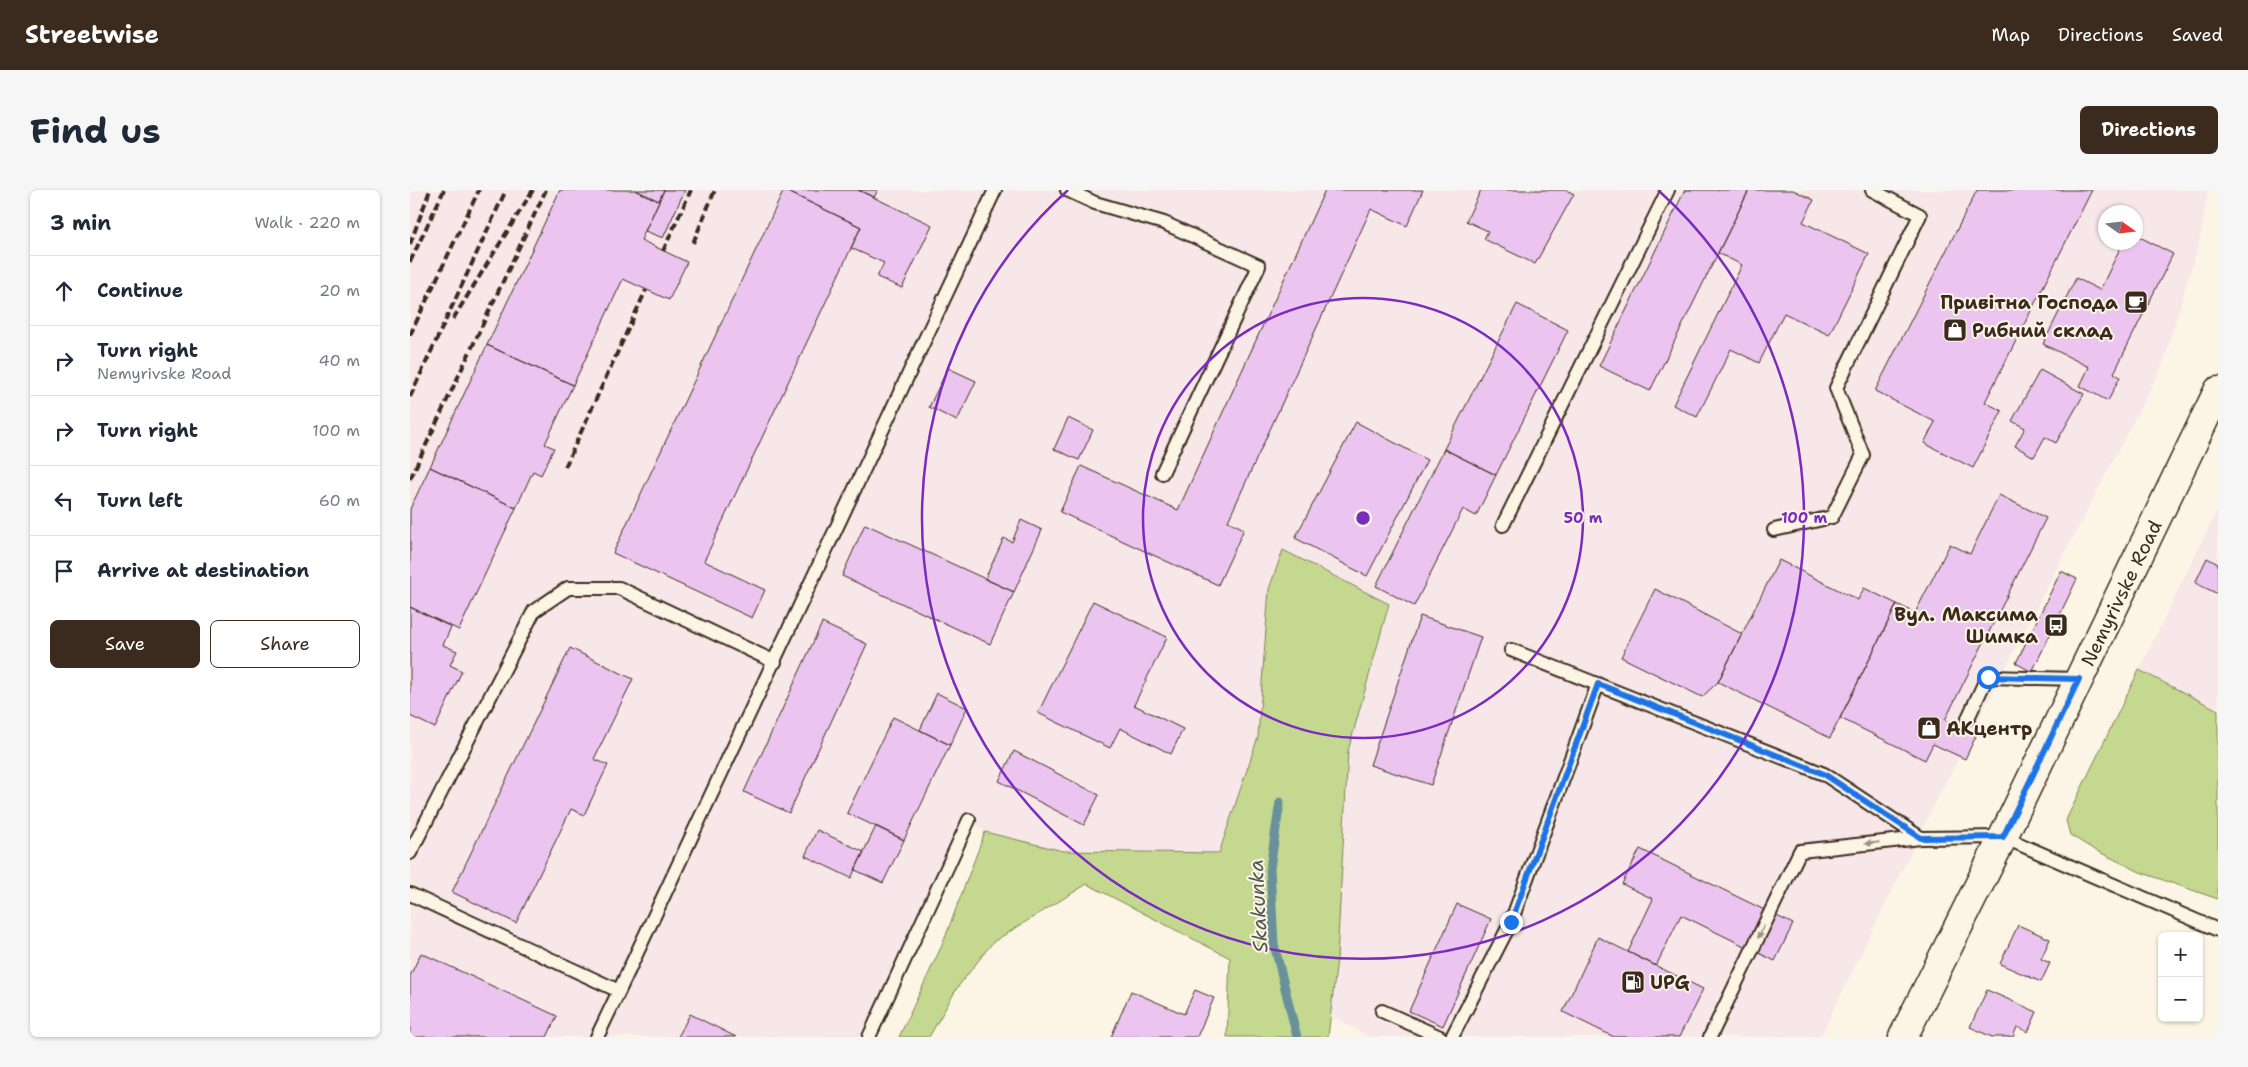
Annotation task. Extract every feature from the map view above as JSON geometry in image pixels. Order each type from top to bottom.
[{"type":"main road","name":"Nemyrivske Road","points":[[1904,1037],[2003,837],[2218,391]]},
{"type":"lane","points":[[597,1037],[775,662],[995,190]]},
{"type":"lane","points":[[1067,190],[1096,203],[1164,223],[1259,266],[1162,473]]},
{"type":"lane","points":[[1503,525],[1668,190]]},
{"type":"lane","points":[[1774,530],[1832,517],[1863,455],[1836,388],[1920,215],[1872,190]]},
{"type":"lane","points":[[410,852],[534,611],[568,588],[619,588],[775,662]]},
{"type":"lane","points":[[1512,650],[1824,774],[1921,838]]},
{"type":"lane","points":[[1968,718],[1988,677],[2079,679]]},
{"type":"lane","points":[[1452,1037],[1511,922],[1598,684]]},
{"type":"lane","points":[[869,1037],[969,820]]},
{"type":"lane","points":[[1710,1037],[1800,851],[1921,838],[2003,837],[2218,930]]},
{"type":"lane","points":[[410,894],[619,991]]},
{"type":"lane","points":[[1382,1011],[1440,1037]]},
{"type":"shaded area","points":[[410,190],[2208,190],[2200,239],[2163,364],[1933,807],[1820,1037],[1368,1037],[1231,958],[970,823],[869,1037],[410,1037]]},
{"type":"shaded area","points":[[2218,508],[2218,710],[2139,670]]},
{"type":"green space","points":[[1283,550],[1389,604],[1348,751],[1337,959],[1328,1037],[1227,1037],[1230,958],[1087,884],[993,942],[957,988],[929,1037],[899,1037],[943,943],[985,832],[1063,851],[1219,853],[1258,737],[1269,589]]},
{"type":"green space","points":[[2139,670],[2218,710],[2218,899],[2140,872],[2093,849],[2070,835],[2066,820]]},
{"type":"building","points":[[560,190],[635,190],[659,201],[641,240],[687,262],[669,300],[623,279],[573,385],[487,345]]},
{"type":"building","points":[[635,190],[664,190],[659,201]]},
{"type":"building","points":[[664,190],[685,190],[663,238],[645,231]]},
{"type":"building","points":[[784,190],[861,227],[704,561],[765,590],[752,618],[613,553]]},
{"type":"building","points":[[784,190],[858,190],[932,225],[902,288],[877,277],[884,263],[851,248],[861,227]]},
{"type":"building","points":[[858,190],[878,190],[874,197]]},
{"type":"building","points":[[1325,190],[1423,190],[1407,226],[1371,209],[1228,521],[1244,529],[1218,585],[1060,512],[1081,466],[1178,510]]},
{"type":"building","points":[[1481,190],[1566,190],[1574,194],[1535,264],[1484,239],[1488,231],[1466,221]]},
{"type":"building","points":[[1685,190],[1749,190],[1650,391],[1599,366]]},
{"type":"building","points":[[1749,190],[1793,190],[1814,200],[1803,222],[1869,254],[1829,335],[1784,313],[1759,363],[1731,349],[1697,417],[1673,405],[1742,265],[1718,253]]},
{"type":"building","points":[[1977,190],[2092,190],[1985,402],[2002,411],[1973,468],[1924,443],[1935,422],[1875,391]]},
{"type":"building","points":[[2143,239],[2173,254],[2114,373],[2120,377],[2108,401],[2080,386],[2089,367],[2043,344],[2076,278],[2100,290],[2119,250],[2143,250]]},
{"type":"building","points":[[1517,304],[1568,330],[1496,475],[1444,449]]},
{"type":"building","points":[[487,345],[573,385],[545,444],[554,448],[541,475],[533,471],[516,508],[430,467]]},
{"type":"building","points":[[948,368],[976,381],[957,421],[929,407]]},
{"type":"building","points":[[2040,370],[2084,394],[2056,443],[2045,437],[2034,457],[2015,446],[2025,428],[2012,421]]},
{"type":"building","points":[[1068,418],[1093,430],[1079,460],[1054,449]]},
{"type":"building","points":[[1356,422],[1427,460],[1367,576],[1295,538]]},
{"type":"building","points":[[1444,449],[1496,475],[1476,516],[1463,509],[1414,606],[1376,586]]},
{"type":"building","points":[[430,467],[516,508],[459,630],[410,607],[410,509]]},
{"type":"building","points":[[1999,495],[2046,518],[1945,720],[1976,736],[1965,759],[1933,744],[1925,760],[1840,718],[1897,604],[1915,613],[1950,544],[1970,554]]},
{"type":"building","points":[[1021,520],[1042,530],[1014,592],[985,579],[1004,538],[1012,542]]},
{"type":"building","points":[[865,524],[1014,592],[990,644],[842,576]]},
{"type":"building","points":[[2207,558],[2218,564],[2218,594],[2195,583]]},
{"type":"building","points":[[1779,560],[1858,600],[1864,588],[1897,604],[1830,738],[1718,682]]},
{"type":"building","points":[[2061,571],[2077,579],[2032,672],[2016,663]]},
{"type":"building","points":[[1655,589],[1742,634],[1718,682],[1702,697],[1621,657]]},
{"type":"building","points":[[1093,601],[1167,637],[1134,705],[1183,729],[1171,754],[1120,728],[1110,748],[1038,713]]},
{"type":"building","points":[[410,607],[451,627],[443,645],[457,651],[450,665],[462,671],[435,728],[410,716]]},
{"type":"building","points":[[1420,616],[1481,637],[1431,785],[1370,765]]},
{"type":"building","points":[[822,623],[867,644],[789,813],[744,792]]},
{"type":"building","points":[[570,648],[633,679],[594,759],[608,765],[584,815],[571,809],[516,923],[452,892]]},
{"type":"building","points":[[937,693],[967,708],[950,745],[920,730]]},
{"type":"building","points":[[893,717],[950,745],[904,840],[847,813]]},
{"type":"building","points":[[1014,751],[1099,795],[1084,825],[999,781]]},
{"type":"building","points":[[876,826],[904,840],[883,883],[855,870]]},
{"type":"building","points":[[817,830],[864,852],[851,878],[805,856]]},
{"type":"building","points":[[1640,849],[1793,924],[1775,961],[1681,915],[1656,966],[1628,952],[1653,899],[1622,884]]},
{"type":"building","points":[[1457,904],[1491,919],[1443,1026],[1409,1011]]},
{"type":"building","points":[[2018,925],[2050,939],[2041,959],[2050,963],[2041,982],[2000,964]]},
{"type":"building","name":"UPG","points":[[1598,937],[1703,989],[1679,1037],[1614,1037],[1563,1012]]},
{"type":"building","points":[[421,953],[557,1016],[547,1037],[410,1037],[410,976]]},
{"type":"building","points":[[1195,990],[1214,998],[1197,1037],[1111,1037],[1131,991],[1184,1014]]},
{"type":"building","points":[[1987,990],[2037,1012],[2028,1032],[2017,1027],[2013,1037],[1992,1037],[1970,1027]]},
{"type":"building","points":[[690,1014],[736,1037],[678,1037]]},
{"type":"waterway","name":"Skakunka","points":[[1280,802],[1270,868],[1274,944],[1297,1037]]},
{"type":"railway","points":[[410,244],[430,190]]},
{"type":"railway","points":[[410,262],[444,190]]},
{"type":"railway","points":[[410,335],[479,190]]},
{"type":"railway","points":[[410,397],[506,190]]},
{"type":"railway","points":[[453,319],[533,190]]},
{"type":"railway","points":[[410,479],[546,190]]},
{"type":"railway","points":[[663,251],[691,190]]},
{"type":"railway","points":[[693,243],[715,190]]},
{"type":"railway","points":[[565,467],[646,290]]},
{"type":"place","name":"Привітна Господа","points":[[2136,302]]},
{"type":"place","name":"Рибний склад","points":[[1955,330]]},
{"type":"place","name":"Вул. Максима Шимка","points":[[2056,625]]},
{"type":"place","name":"АКцентр","points":[[1929,728]]},
{"type":"place","name":"UPG","points":[[1633,982]]},
{"type":"route","points":[[1511,922],[1598,684],[1824,774],[1921,838],[2003,837],[2079,679],[1988,677]]}]
